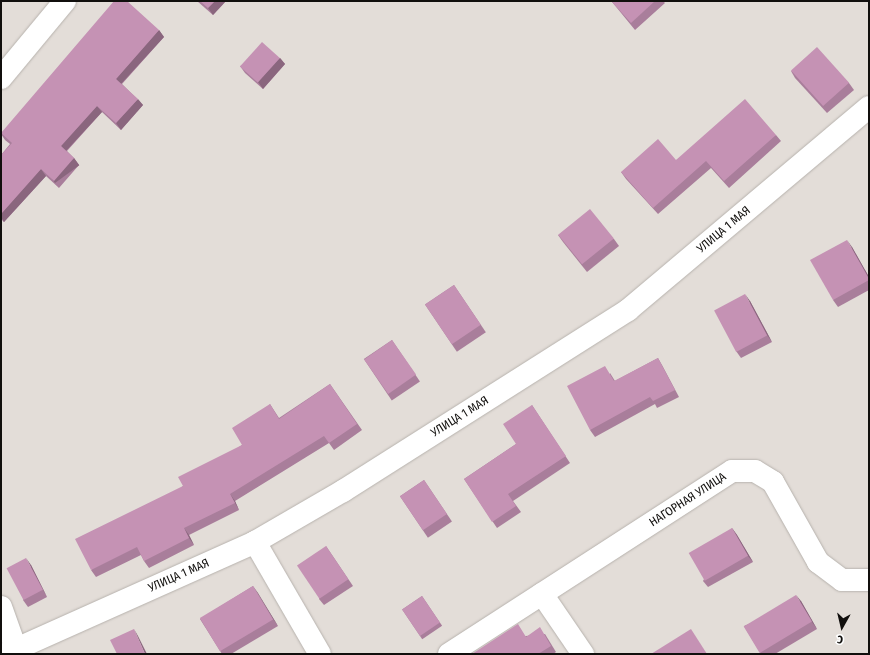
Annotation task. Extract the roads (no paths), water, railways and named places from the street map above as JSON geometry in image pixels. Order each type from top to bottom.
[{"type":"street","points":[[1,78],[65,1]]},
{"type":"street","name":"УЛИЦА 1 МАЯ","points":[[10,652],[255,542],[343,491],[628,310],[869,107]]},
{"type":"street","name":"НАГОРНАЯ УЛИЦА","points":[[449,654],[732,471],[755,472],[773,482],[818,562],[842,580],[869,580]]},
{"type":"street","points":[[255,542],[320,654]]},
{"type":"street","points":[[542,594],[583,654]]},
{"type":"street","points":[[1,608],[10,652]]}]
